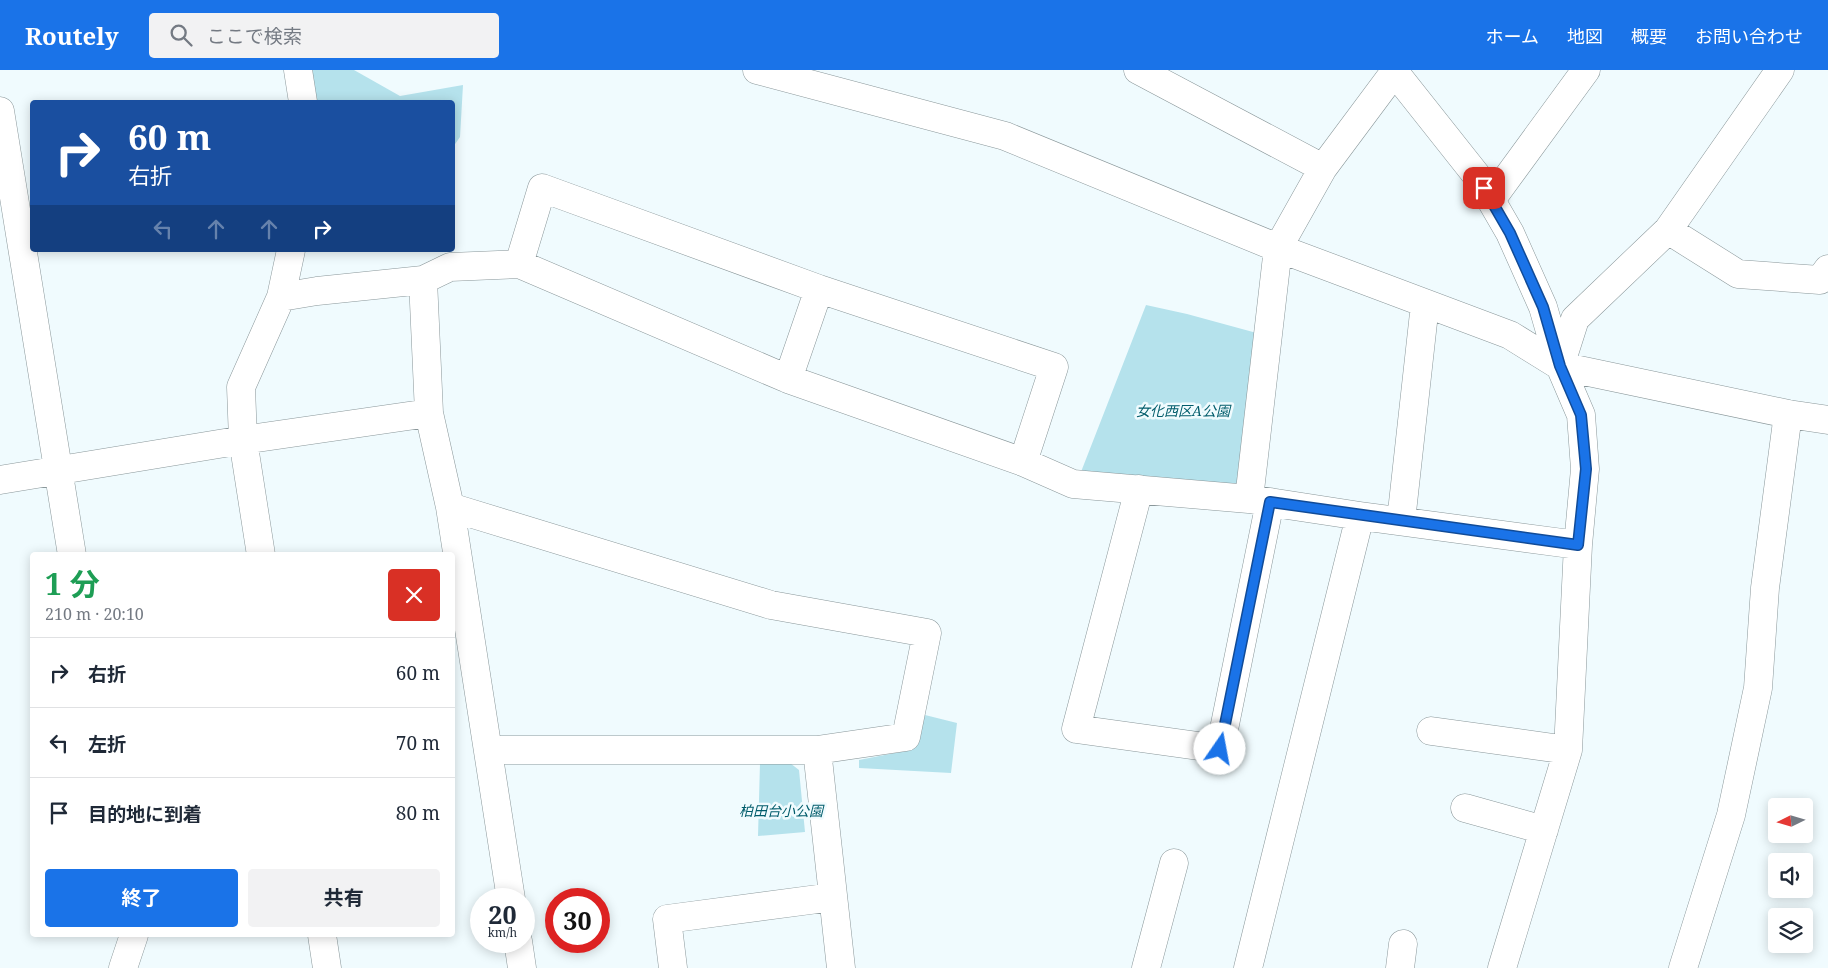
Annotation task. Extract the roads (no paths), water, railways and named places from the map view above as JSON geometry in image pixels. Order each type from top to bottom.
[{"type":"street","points":[[298,70],[302,100]]},
{"type":"street","points":[[757,70],[1005,136],[1278,248],[1510,336],[1560,366],[1788,414],[1828,420]]},
{"type":"street","points":[[1138,70],[1323,168]]},
{"type":"street","points":[[1491,200],[1586,70]]},
{"type":"street","points":[[1560,366],[1575,319],[1668,230],[1780,70]]},
{"type":"street","points":[[1139,489],[1076,729],[1220,749],[1260,501],[1278,248],[1323,168],[1394,71],[1477,176],[1510,233],[1543,307],[1560,366],[1581,415],[1586,469],[1578,545],[1568,750],[1502,968]]},
{"type":"street","points":[[0,111],[71,552]]},
{"type":"street","points":[[519,264],[542,188],[819,288],[1054,367],[1024,462]]},
{"type":"street","points":[[1668,230],[1738,274],[1820,280],[1828,270]]},
{"type":"street","points":[[261,552],[243,440],[241,387],[281,297],[291,252]]},
{"type":"street","points":[[281,297],[317,291],[423,280],[450,267],[519,264],[788,379],[1024,462],[1073,484],[1260,501],[1578,545]]},
{"type":"street","points":[[423,280],[429,413],[450,507],[509,888]]},
{"type":"street","points":[[788,379],[819,288]]},
{"type":"street","points":[[1401,521],[1425,304]]},
{"type":"street","points":[[0,480],[58,472],[243,440],[429,413]]},
{"type":"street","points":[[1683,968],[1730,815],[1758,688],[1766,588],[1788,414]]},
{"type":"street","points":[[450,507],[771,605],[927,633],[906,737],[817,750],[489,750]]},
{"type":"street","points":[[1248,968],[1360,516]]},
{"type":"street","points":[[1431,731],[1568,750]]},
{"type":"street","points":[[817,750],[840,968]]},
{"type":"street","points":[[1465,808],[1544,830]]},
{"type":"street","points":[[1146,968],[1174,862]]},
{"type":"street","points":[[673,968],[667,919],[833,896]]},
{"type":"street","points":[[123,968],[133,937]]},
{"type":"street","points":[[322,937],[327,968]]},
{"type":"street","points":[[520,953],[522,968]]},
{"type":"park label","name":"女化西区A公園","points":[[1183,411]]},
{"type":"park label","name":"柏田台小公園","points":[[781,811]]}]
